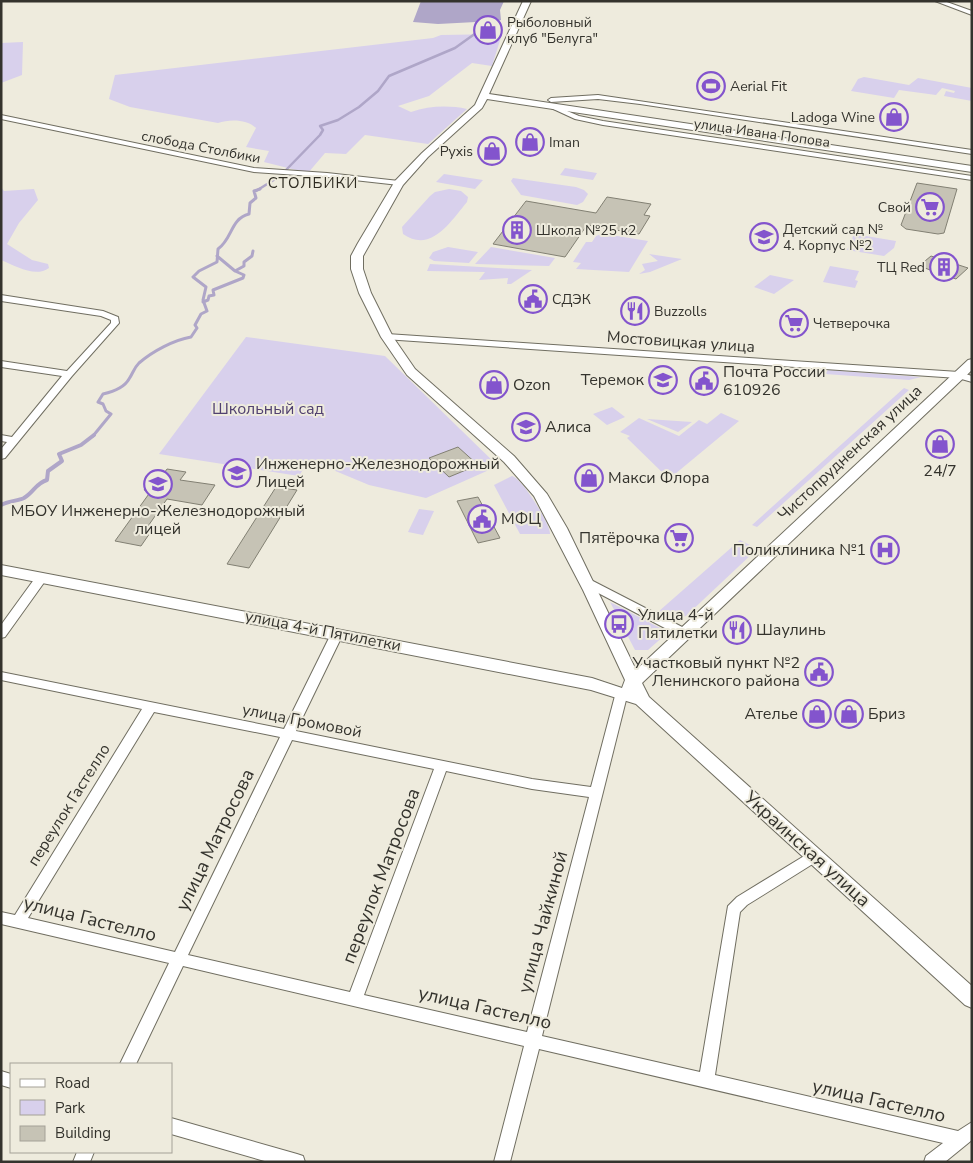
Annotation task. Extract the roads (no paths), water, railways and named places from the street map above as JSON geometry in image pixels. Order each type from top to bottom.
[{"type":"main road","points":[[527,1],[519,14],[486,93],[474,111],[425,155],[399,183],[366,237],[357,256],[356,263],[365,293],[399,357],[428,389],[527,477],[560,528],[642,700]]},
{"type":"main road","name":"улица Ивана Попова","points":[[486,93],[972,169]]},
{"type":"main road","name":"улица Ивана Попова","points":[[551,103],[972,162]]},
{"type":"main road","name":"Чистопрудненская улица","points":[[622,692],[965,377],[972,363]]},
{"type":"main road","name":"улица 4-й Пятилетки","points":[[1,570],[592,684],[622,692],[642,700]]},
{"type":"main road","name":"Украинская улица","points":[[642,700],[972,999]]},
{"type":"street","points":[[938,1],[972,13]]},
{"type":"street","name":"улица Ивана Попова","points":[[551,103],[598,97],[972,152]]},
{"type":"street","name":"улица Ивана Попова","points":[[551,103],[576,118],[603,123],[972,178]]},
{"type":"street","name":"слобода Столбики","points":[[1,117],[254,170],[327,175],[399,183]]},
{"type":"street","points":[[1,298],[103,314],[115,319],[115,323],[69,374],[1,456]]},
{"type":"street","name":"Мостовицкая улица","points":[[387,337],[965,377]]},
{"type":"street","points":[[1,364],[69,374]]},
{"type":"street","points":[[1,438],[15,440]]},
{"type":"street","points":[[1,634],[42,577]]},
{"type":"street","points":[[587,582],[684,634]]},
{"type":"street","name":"улица Матросова","points":[[128,1063],[338,634]]},
{"type":"street","name":"улица Громовой","points":[[1,676],[288,736],[560,789],[597,794]]},
{"type":"street","name":"улица Чайкиной","points":[[502,1162],[622,692]]},
{"type":"street","name":"переулок Гастелло","points":[[18,922],[150,707]]},
{"type":"street","name":"переулок Матросова","points":[[355,998],[442,766]]},
{"type":"street","points":[[706,1081],[733,910],[742,901],[814,856]]},
{"type":"street","name":"улица Гастелло","points":[[1,918],[178,960],[355,998],[706,1081],[965,1135]]},
{"type":"street","points":[[172,1126],[297,1162]]},
{"type":"street","points":[[932,1162],[965,1135]]},
{"type":"waterway","points":[[286,170],[320,135],[323,130],[320,126],[338,120],[359,107],[378,91],[389,76],[455,48],[483,28]]},
{"type":"waterway","points":[[258,190],[280,176]]},
{"type":"waterway","points":[[217,256],[218,249],[227,240],[235,224],[243,216],[249,214],[250,203],[256,198],[254,191],[258,190]]},
{"type":"waterway","points":[[235,271],[244,266],[244,262],[252,256],[253,251]]},
{"type":"waterway","points":[[204,302],[206,287],[193,277],[199,271],[217,262],[217,256]]},
{"type":"waterway","points":[[217,256],[235,271]]},
{"type":"waterway","points":[[204,302],[208,300],[209,296],[214,295],[213,290],[243,278],[244,275],[235,271]]},
{"type":"waterway","points":[[94,435],[111,414],[106,411],[103,404],[98,402],[103,394],[114,391],[124,385],[137,365],[151,354],[171,343],[191,337],[197,328],[195,325],[201,314],[207,311],[204,302]]},
{"type":"waterway","points":[[1,505],[27,496],[40,483],[47,480],[48,471],[62,461],[59,454],[81,445],[94,435]]},
{"type":"place","name":"Рыболовный клуб \"Белуга\"","points":[[488,30]]},
{"type":"place","name":"Aerial Fit","points":[[711,86]]},
{"type":"place","name":"Ladoga Wine","points":[[894,117]]},
{"type":"place","name":"Iman","points":[[530,142]]},
{"type":"place","name":"Pyxis","points":[[492,151]]},
{"type":"place","name":"Свой","points":[[930,207]]},
{"type":"place","name":"Школа №25 к2","points":[[517,230]]},
{"type":"place","name":"Детский сад № 4. Корпус №2","points":[[764,237]]},
{"type":"place","name":"ТЦ Red","points":[[944,267]]},
{"type":"place","name":"СДЭК","points":[[533,299]]},
{"type":"place","name":"Buzzolls","points":[[635,311]]},
{"type":"place","name":"Четверочка","points":[[794,323]]},
{"type":"place","name":"Теремок","points":[[663,380]]},
{"type":"place","name":"Почта России 610926","points":[[704,381]]},
{"type":"place","name":"Ozon","points":[[494,385]]},
{"type":"place","name":"Алиса","points":[[526,427]]},
{"type":"place","name":"24/7","points":[[940,444]]},
{"type":"place","name":"Инженерно-Железнодорожный Лицей","points":[[237,473]]},
{"type":"place","name":"Макси Флора","points":[[589,478]]},
{"type":"place","name":"МБОУ Инженерно-Железнодорожный лицей","points":[[158,484]]},
{"type":"place","name":"МФЦ","points":[[482,519]]},
{"type":"place","name":"Пятёрочка","points":[[679,538]]},
{"type":"place","name":"Поликлиника №1","points":[[885,550]]},
{"type":"place","name":"Улица 4-й Пятилетки","points":[[619,624]]},
{"type":"place","name":"Шаулинь","points":[[737,630]]},
{"type":"place","name":"Участковый пункт №2 Ленинского района","points":[[819,672]]},
{"type":"place","name":"Ателье","points":[[817,714]]},
{"type":"place","name":"Бриз","points":[[849,714]]},
{"type":"district","name":"СТОЛБИКИ","points":[[313,183]]},
{"type":"park label","name":"Школьный сад","points":[[268,409]]}]
